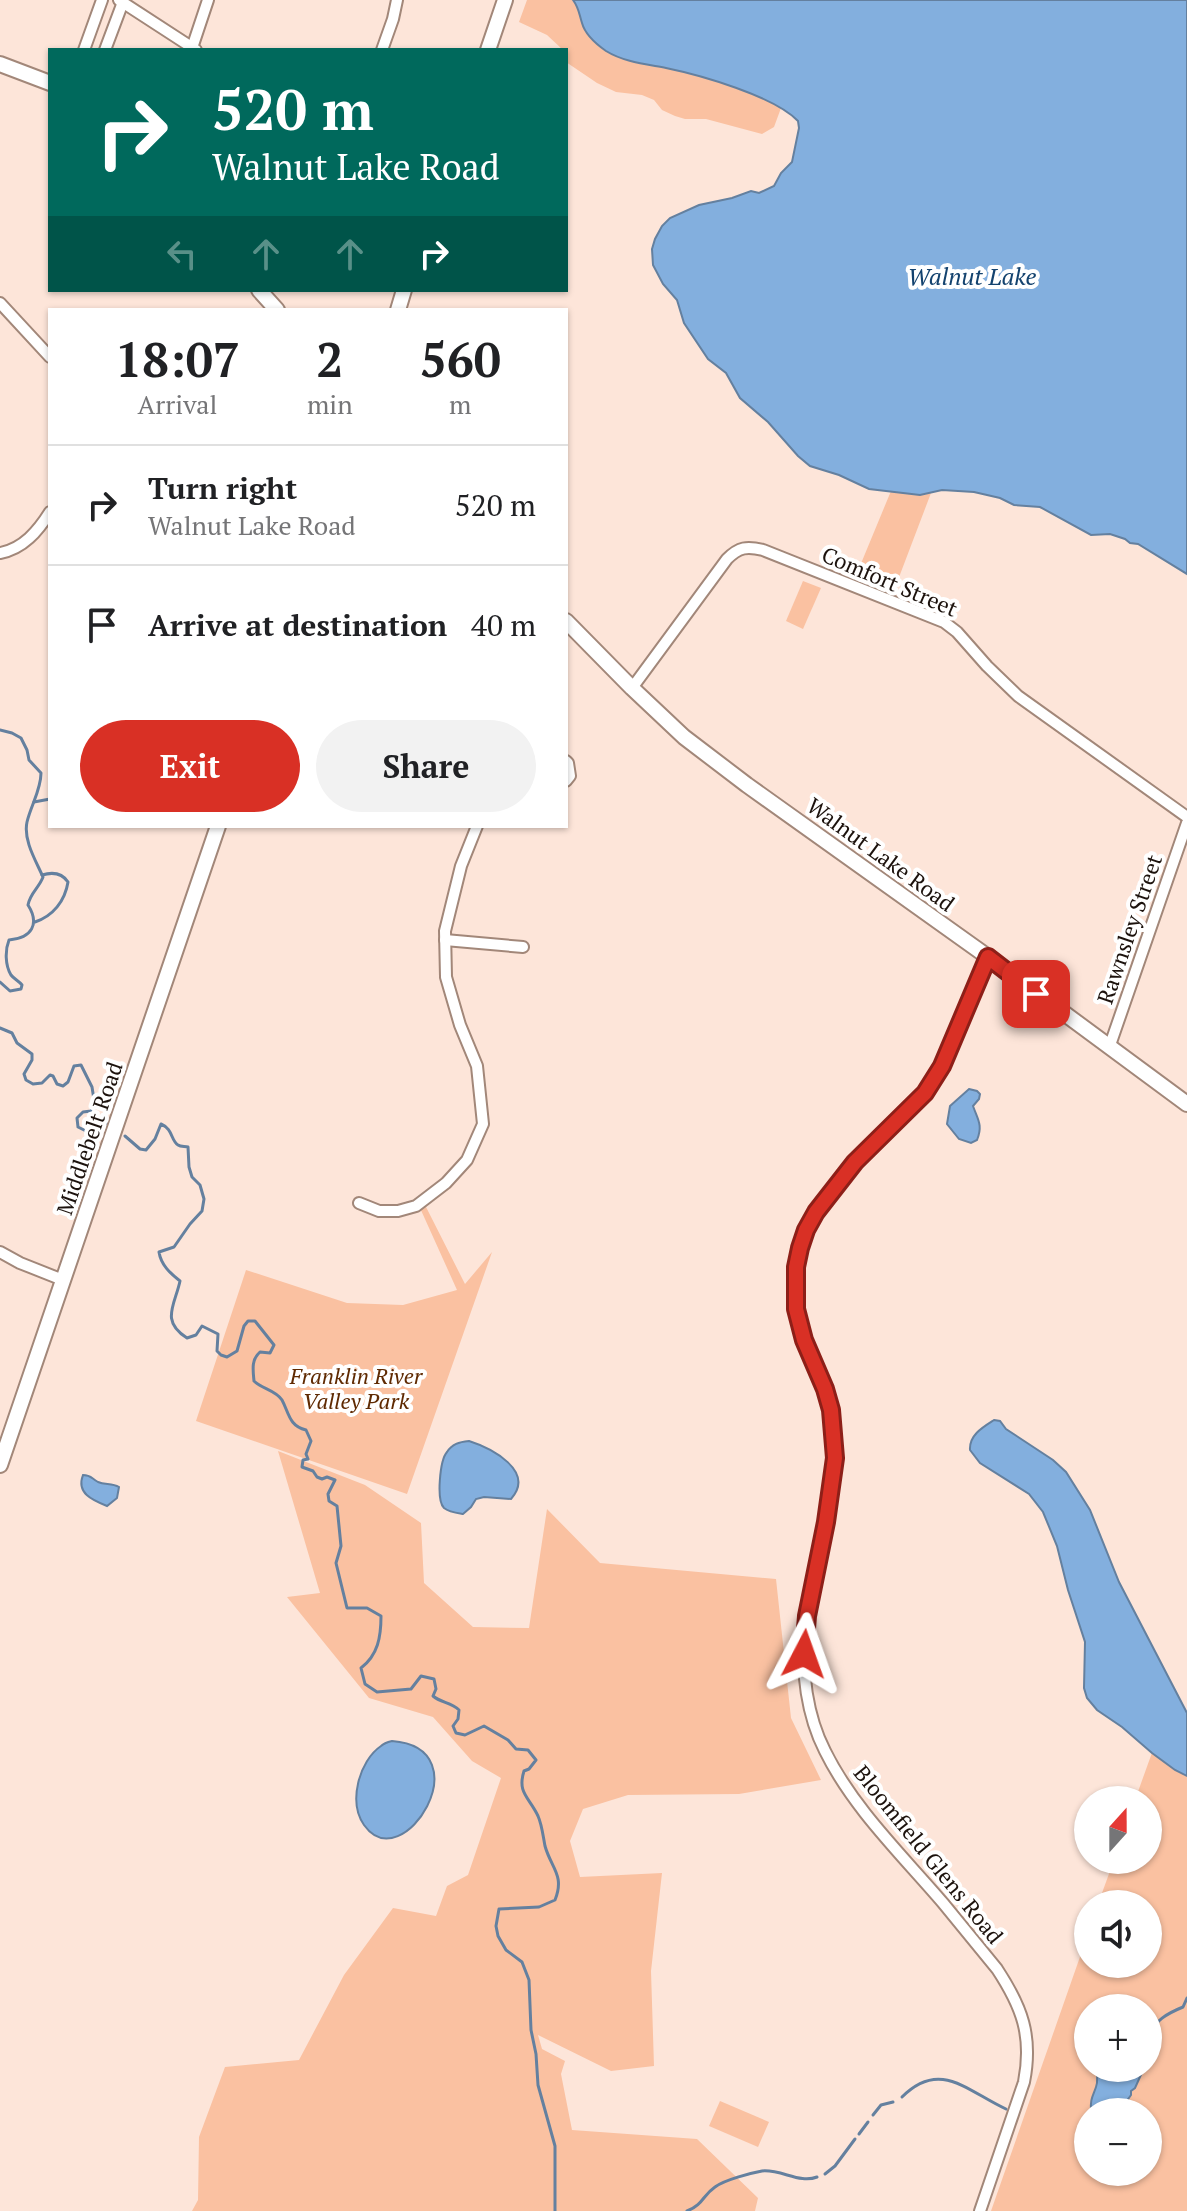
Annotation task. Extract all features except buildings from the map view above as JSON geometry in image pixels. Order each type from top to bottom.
[{"type":"street","points":[[85,48],[102,0]]},
{"type":"street","points":[[194,48],[208,0]]},
{"type":"street","points":[[383,48],[397,0]]},
{"type":"street","points":[[489,48],[505,0]]},
{"type":"street","points":[[106,48],[121,1],[192,48]]},
{"type":"street","points":[[0,64],[48,82]]},
{"type":"street","points":[[261,292],[275,308]]},
{"type":"street","points":[[0,303],[48,355]]},
{"type":"street","points":[[0,553],[17,547],[38,531],[48,515]]},
{"type":"street","name":"Comfort Street","points":[[632,688],[727,559],[737,549],[750,547],[763,550],[944,622],[1018,696],[1187,820]]},
{"type":"street","name":"Walnut Lake Road","points":[[568,628],[684,737],[1187,1104]]},
{"type":"street","name":"Rawnsley Street","points":[[1109,1048],[1187,820]]},
{"type":"street","name":"Middlebelt Road","points":[[0,1465],[217,828]]},
{"type":"street","points":[[359,1203],[379,1211],[398,1211],[416,1206],[446,1183],[467,1160],[483,1124],[477,1066],[460,1025],[446,977],[445,940],[461,866],[476,828]]},
{"type":"street","points":[[445,940],[523,947]]},
{"type":"street","name":"Bloomfield Glens Road","points":[[980,2211],[1024,2082],[1028,2062],[1027,2032],[1012,1991],[997,1969],[850,1791],[824,1749],[816,1725],[804,1672],[804,1636],[826,1522],[835,1458],[834,1433],[825,1389],[804,1340],[796,1309],[795,1285],[800,1248],[816,1212],[855,1162],[925,1093],[942,1066],[988,957]]},
{"type":"street","points":[[0,1252],[63,1280]]},
{"type":"green space","points":[[527,0],[771,0],[781,108],[774,127],[762,134],[706,119],[685,119],[662,110],[654,100],[642,95],[616,92],[568,63],[568,48],[561,48],[547,35],[519,22]]},
{"type":"green space","points":[[891,491],[931,493],[893,593],[855,578]]},
{"type":"green space","points":[[803,581],[821,588],[803,629],[786,621]]},
{"type":"green space","name":"Franklin River Valley Park","points":[[425,1205],[465,1284],[492,1252],[407,1494],[196,1421],[246,1270],[347,1303],[403,1305],[457,1290],[420,1208]]},
{"type":"green space","points":[[278,1451],[365,1485],[421,1523],[424,1583],[473,1627],[529,1628],[547,1509],[600,1563],[776,1579],[791,1718],[821,1780],[739,1794],[628,1795],[583,1809],[570,1841],[580,1877],[662,1873],[651,1971],[654,2066],[611,2071],[538,2035],[542,2049],[565,2061],[561,2074],[572,2130],[697,2139],[758,2198],[755,2211],[192,2211],[198,2200],[199,2137],[225,2067],[299,2060],[344,1975],[393,1908],[436,1916],[447,1886],[468,1875],[501,1778],[472,1761],[433,1717],[369,1698],[287,1597],[320,1593]]},
{"type":"green space","points":[[1158,1736],[1187,1746],[1187,2211],[991,2211],[1074,1974],[1074,1978],[1162,1978],[1162,1890],[1103,1890],[1109,1874],[1162,1874],[1162,1786],[1140,1786]]},
{"type":"green space","points":[[720,2101],[769,2122],[758,2147],[709,2126]]},
{"type":"water","name":"Walnut Lake","points":[[573,0],[1187,0],[1187,574],[1138,544],[1110,534],[1091,535],[1040,507],[1014,505],[974,492],[942,490],[920,495],[869,489],[810,466],[798,456],[768,422],[740,398],[726,373],[708,359],[684,323],[677,300],[663,284],[653,265],[652,249],[662,226],[670,218],[699,205],[751,191],[759,193],[774,186],[792,162],[798,121],[772,103],[736,88],[613,55],[588,35]]},
{"type":"water","points":[[969,1089],[980,1094],[973,1106],[980,1130],[977,1140],[971,1143],[959,1139],[947,1124],[950,1106]]},
{"type":"water","points":[[994,1420],[1000,1421],[1006,1429],[1066,1472],[1090,1510],[1119,1582],[1187,1713],[1187,1776],[1152,1753],[1097,1710],[1087,1698],[1084,1688],[1085,1642],[1057,1546],[1043,1512],[1029,1494],[980,1463],[970,1450],[974,1436]]},
{"type":"water","points":[[469,1441],[499,1455],[508,1462],[518,1479],[511,1499],[476,1499],[463,1514],[444,1508],[440,1497],[440,1480],[442,1463],[449,1449]]},
{"type":"water","points":[[83,1475],[119,1487],[117,1498],[107,1506],[91,1498],[82,1487]]},
{"type":"water","points":[[392,1741],[419,1749],[432,1765],[434,1785],[427,1806],[414,1824],[398,1836],[380,1837],[364,1825],[359,1816],[358,1782],[373,1753]]},
{"type":"water","points":[[1138,2082],[1129,2098],[1092,2098],[1097,2084]]},
{"type":"waterway","points":[[0,730],[21,738],[29,760],[41,773],[26,829],[43,877],[28,905],[32,912],[32,929],[17,939],[9,940],[7,948],[9,971],[22,985],[21,989],[10,991],[0,982]]},
{"type":"waterway","points":[[34,802],[48,799]]},
{"type":"waterway","points":[[35,922],[57,907],[68,882],[56,874],[42,875]]},
{"type":"waterway","points":[[0,1028],[12,1033],[17,1043],[32,1054],[24,1074],[26,1080],[33,1084],[42,1083],[50,1075],[63,1086],[68,1082],[74,1066],[81,1065],[92,1087],[95,1106],[77,1118],[78,1127],[90,1133],[110,1122]]},
{"type":"waterway","points":[[125,1136],[140,1149],[146,1150],[161,1124],[165,1126],[176,1143],[188,1147],[192,1177],[200,1185],[204,1199],[202,1211],[174,1247],[159,1252],[169,1272],[180,1281],[172,1312],[174,1325],[187,1338],[196,1335],[202,1326],[218,1334],[217,1351],[227,1357],[237,1351],[244,1326],[248,1321],[255,1321],[274,1345],[270,1353],[260,1352],[255,1358],[254,1381],[279,1397],[293,1422],[306,1430],[311,1441],[306,1454],[308,1459],[303,1460],[302,1467],[322,1479],[335,1480],[328,1494],[329,1501],[337,1506],[341,1546],[336,1563],[347,1608],[367,1608],[381,1616],[377,1645],[361,1668],[365,1684],[377,1692],[411,1689],[421,1676],[434,1679],[436,1689],[433,1696],[459,1710],[453,1726],[456,1733],[465,1735],[484,1726],[508,1740],[516,1749],[528,1750],[536,1760],[524,1771],[522,1785],[539,1819],[545,1846],[558,1878],[558,1891],[555,1900],[539,1907],[499,1909],[496,1926],[506,1950],[522,1962],[529,1980],[538,2085],[555,2146],[555,2211]]},
{"type":"waterway","points":[[1162,2018],[1183,2007],[1187,1998]]},
{"type":"waterway","points":[[902,2097],[916,2086],[941,2079],[966,2087],[1006,2109]]},
{"type":"waterway","points":[[873,2115],[881,2105],[893,2102]]},
{"type":"waterway","points":[[859,2134],[868,2122]]},
{"type":"waterway","points":[[825,2174],[855,2139]]},
{"type":"waterway","points":[[687,2211],[697,2206],[719,2184],[751,2173],[769,2171],[804,2179],[817,2177]]},
{"type":"route","points":[[804,1654],[807,1616],[835,1458],[831,1410],[804,1340],[796,1309],[796,1267],[806,1230],[816,1212],[855,1162],[925,1093],[942,1066],[988,957],[1036,994]]}]
